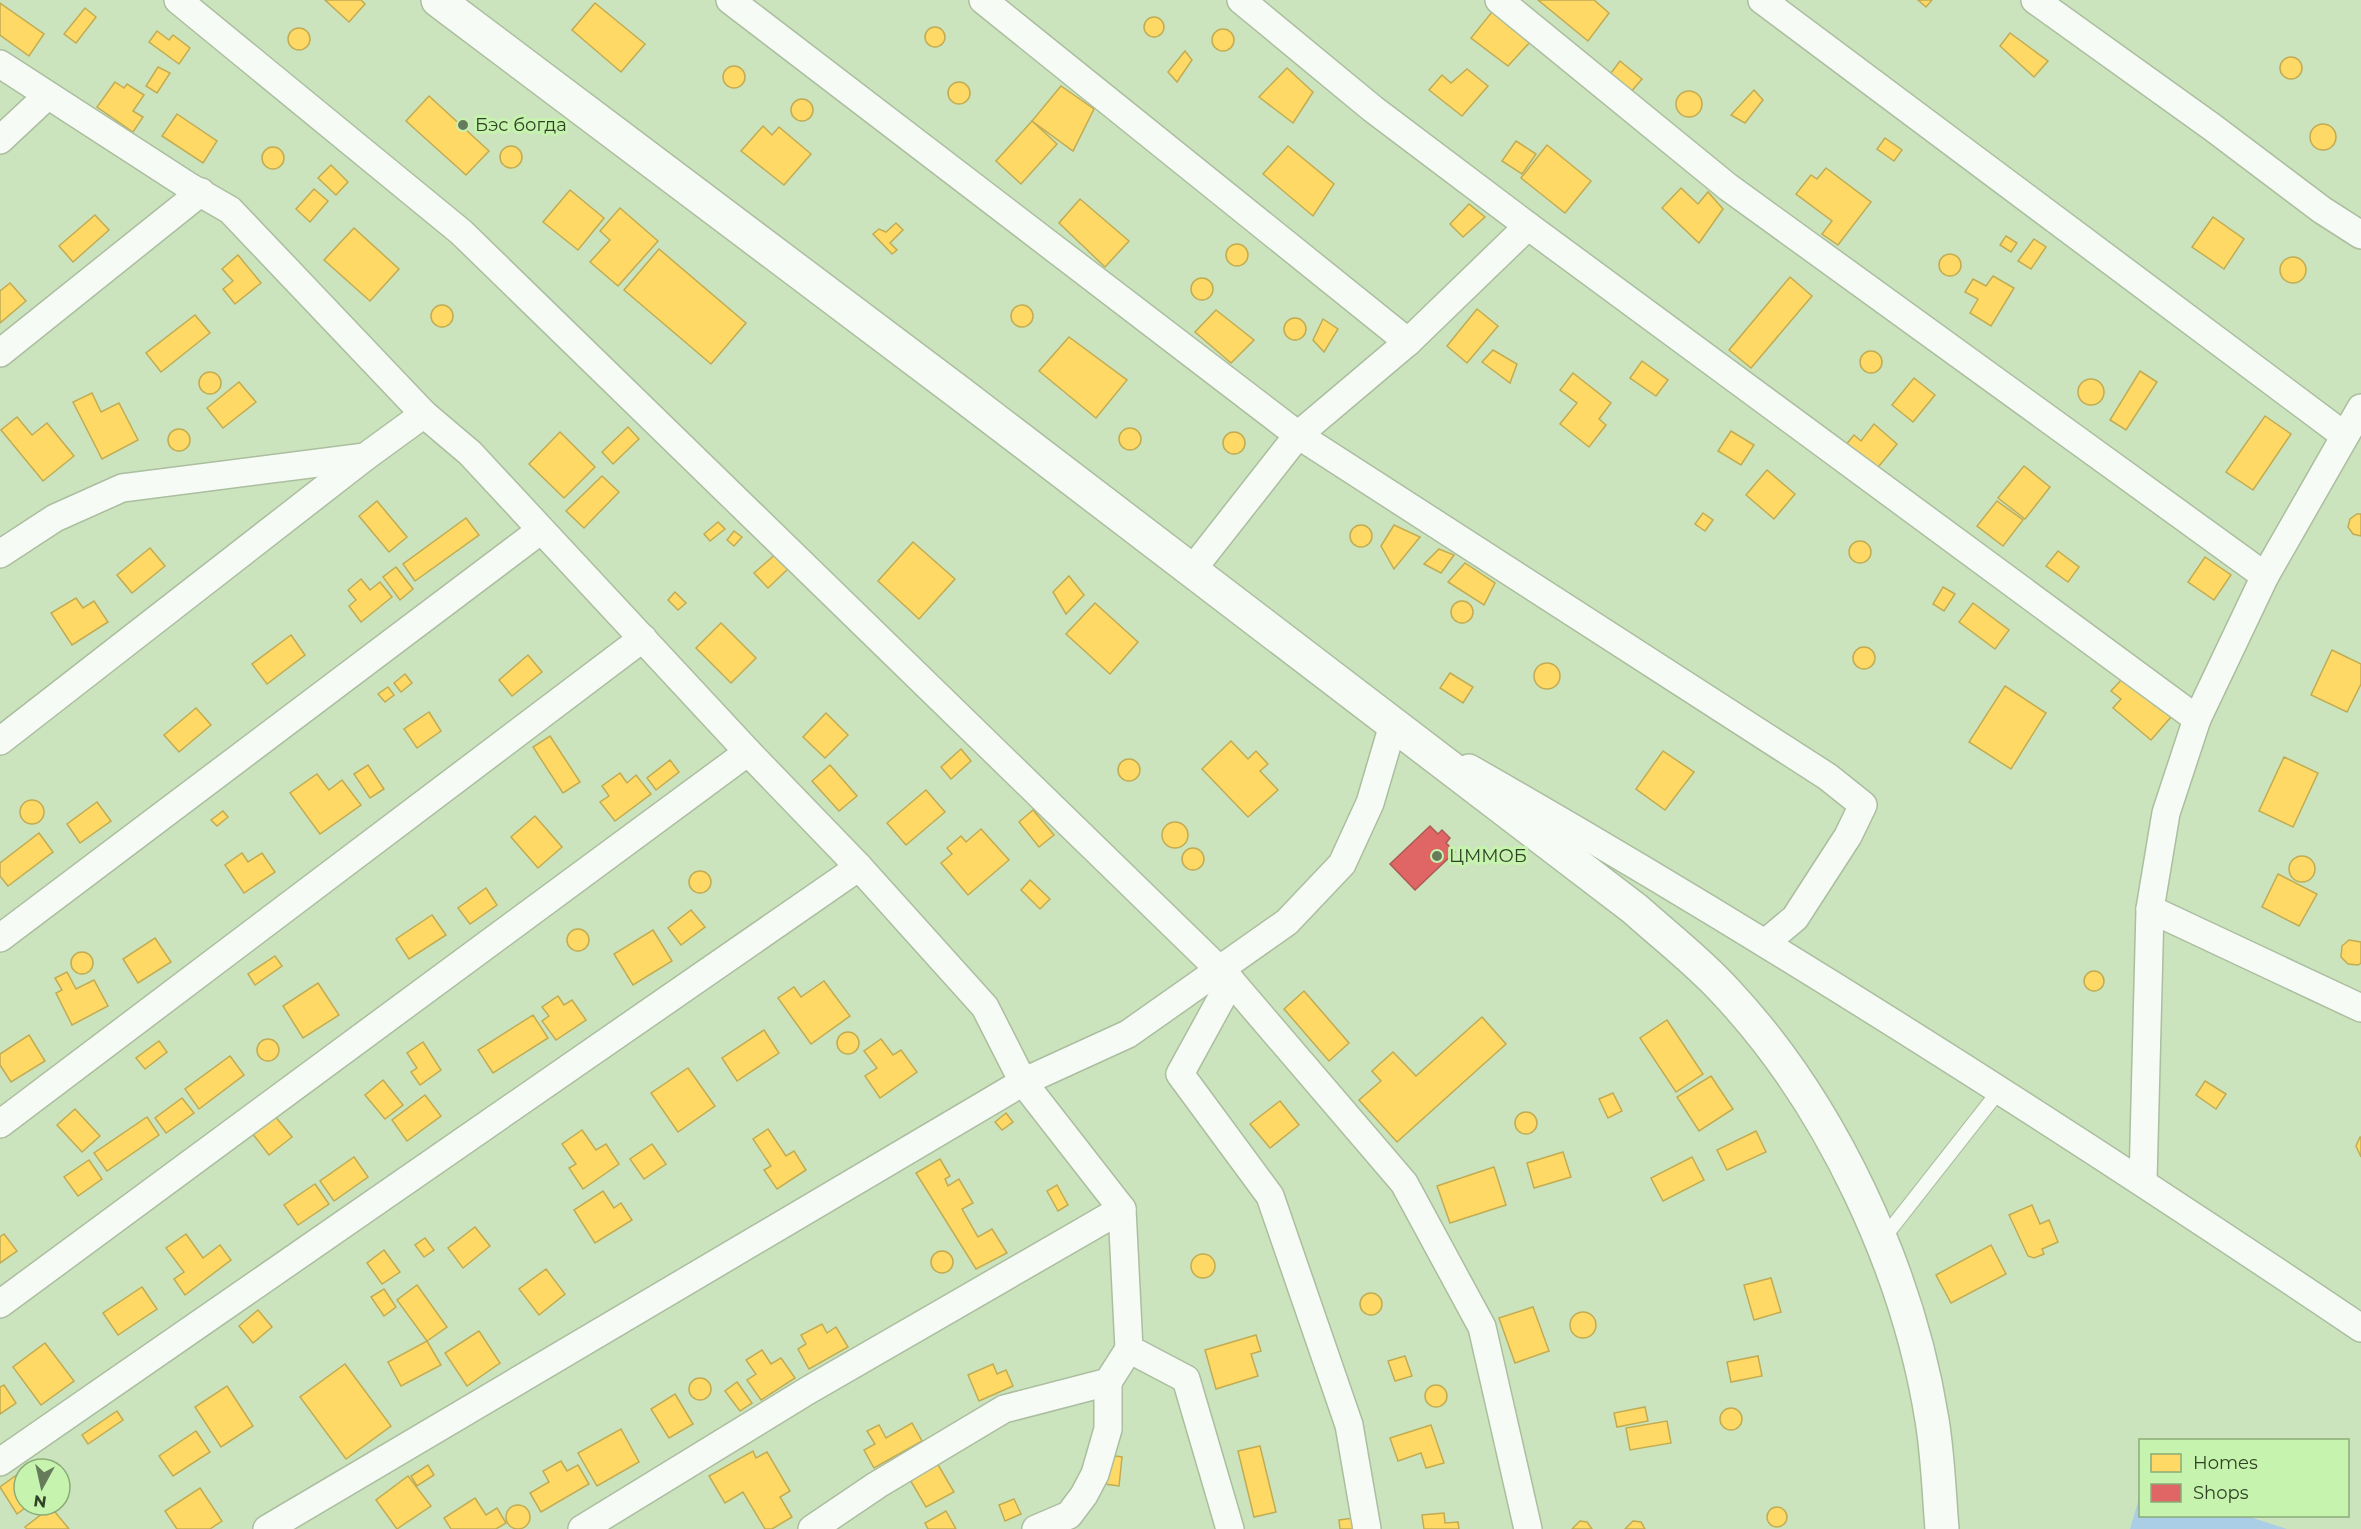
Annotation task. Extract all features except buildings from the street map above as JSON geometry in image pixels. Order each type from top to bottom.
[{"type":"street","points":[[178,0],[461,232],[1225,975],[1404,1183],[1410,1193],[1482,1328],[1528,1529]]},
{"type":"street","points":[[438,0],[1192,570],[1635,909],[1726,992],[1806,1092],[1863,1197],[1907,1311],[1932,1421],[1942,1529]]},
{"type":"street","points":[[730,0],[1298,435],[1828,777],[1863,805],[1848,836],[1795,918],[1765,944]]},
{"type":"street","points":[[982,0],[1408,342]]},
{"type":"street","points":[[1241,0],[1373,109],[1528,226],[2197,718]]},
{"type":"street","points":[[1499,0],[1728,188],[2265,576]]},
{"type":"street","points":[[1762,0],[2345,436]]},
{"type":"street","points":[[2035,0],[2212,127],[2322,210],[2361,235]]},
{"type":"street","points":[[0,64],[47,96],[230,210],[424,414],[470,453],[748,752],[859,867],[985,1007],[1023,1082],[1122,1209],[1129,1349],[1108,1382],[1108,1429],[1095,1474],[1076,1517],[1069,1515],[1036,1529]]},
{"type":"street","points":[[0,140],[47,96]]},
{"type":"street","points":[[0,353],[201,192]]},
{"type":"street","points":[[1192,570],[1298,435],[1408,342],[1528,226]]},
{"type":"street","points":[[2143,1181],[2150,909],[2166,813],[2197,718],[2265,576],[2361,408]]},
{"type":"street","points":[[0,741],[365,457],[424,414]]},
{"type":"street","points":[[0,554],[56,518],[122,488],[365,457]]},
{"type":"street","points":[[0,938],[541,530]]},
{"type":"street","points":[[0,1124],[643,638]]},
{"type":"street","points":[[267,1529],[1023,1082],[1128,1034],[1225,975],[1287,922],[1342,864],[1370,803],[1393,725]]},
{"type":"street","points":[[1393,725],[1643,867],[2143,1181],[2361,1328]]},
{"type":"street","points":[[0,1304],[748,752]]},
{"type":"street","points":[[0,1462],[859,867]]},
{"type":"street","points":[[2150,909],[2361,1008]]},
{"type":"street","points":[[1225,975],[1180,1074],[1270,1196],[1349,1425],[1367,1529]]},
{"type":"street","points":[[582,1529],[886,1343],[1122,1209]]},
{"type":"street","points":[[1129,1349],[1186,1379],[1230,1529]]},
{"type":"street","points":[[812,1529],[877,1485],[1004,1409],[1108,1382]]},
{"type":"lane","points":[[1881,1242],[2000,1091]]},
{"type":"water","points":[[2139,1498],[2139,1517],[2250,1517],[2287,1529],[2130,1529]]},
{"type":"place","name":"Бэс богда","points":[[463,125]]},
{"type":"place","name":"ЦММОБ","points":[[1437,856]]}]
